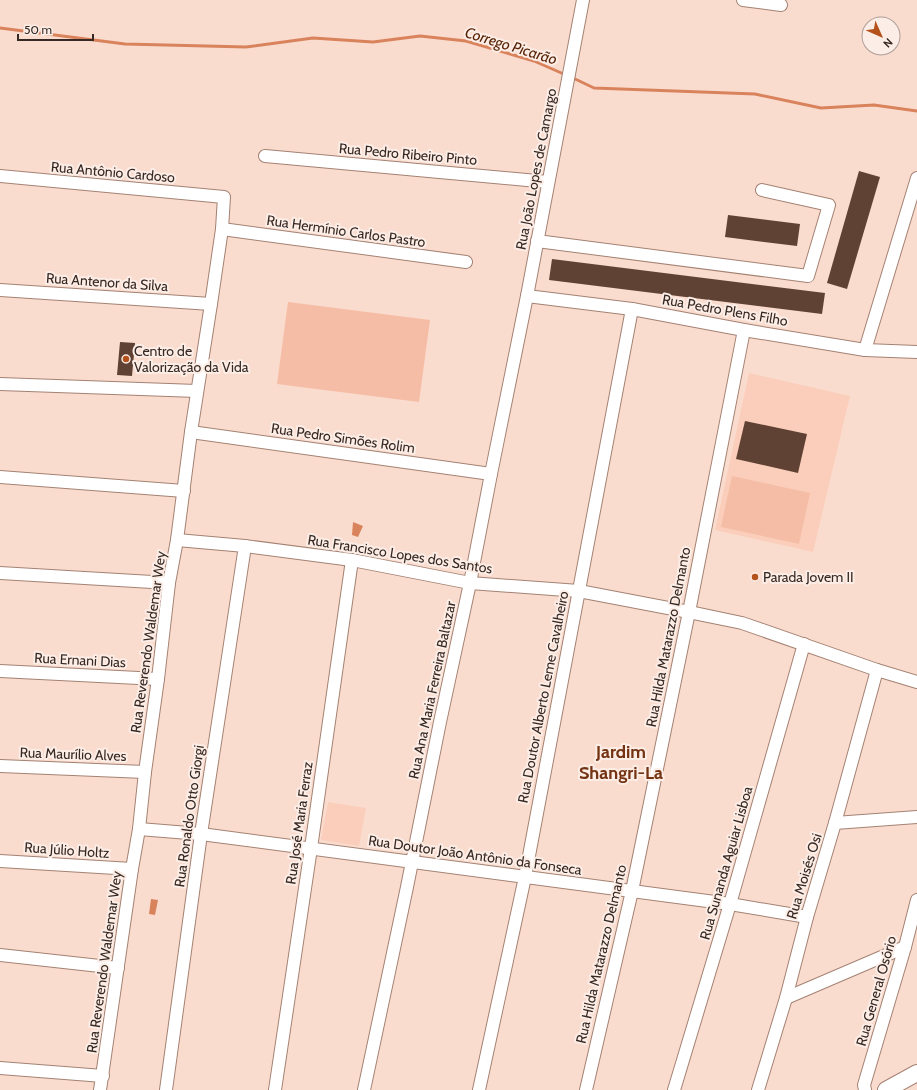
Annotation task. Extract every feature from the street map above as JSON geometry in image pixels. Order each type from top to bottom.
[{"type":"main road","points":[[886,1090],[917,1073]]},
{"type":"street","name":"Rua João Lopes de Camargo","points":[[527,296],[583,0]]},
{"type":"street","points":[[743,0],[781,5]]},
{"type":"street","name":"Rua Pedro Ribeiro Pinto","points":[[265,156],[548,182]]},
{"type":"street","name":"Rua Antônio Cardoso","points":[[0,176],[224,197]]},
{"type":"street","points":[[866,350],[917,178]]},
{"type":"street","points":[[537,241],[808,276],[829,205],[762,190]]},
{"type":"street","name":"Rua Reverendo Waldemar Wey","points":[[100,1090],[139,829],[169,583],[177,540],[191,432],[222,229],[224,197]]},
{"type":"street","name":"Rua Hermínio Carlos Pastro","points":[[222,229],[466,262]]},
{"type":"street","name":"Rua Antenor da Silva","points":[[0,290],[211,304]]},
{"type":"street","name":"Rua Pedro Plens Filho","points":[[527,296],[632,309],[744,330],[866,350],[917,352]]},
{"type":"street","name":"Rua Ana Maria Ferreira Baltazar","points":[[364,1090],[470,583],[490,474],[527,296]]},
{"type":"street","name":"Rua Doutor Alberto Leme Cavalheiro","points":[[479,1090],[525,877],[632,309]]},
{"type":"street","name":"Rua Hilda Matarazzo Delmanto","points":[[586,1090],[632,891],[744,330]]},
{"type":"street","points":[[0,384],[197,391]]},
{"type":"street","name":"Rua Pedro Simões Rolim","points":[[191,432],[490,474]]},
{"type":"street","points":[[0,477],[184,491]]},
{"type":"street","name":"Rua Francisco Lopes dos Santos","points":[[177,540],[245,546],[352,560],[470,583],[579,591],[742,623],[877,670],[917,682]]},
{"type":"street","name":"Rua Ronaldo Otto Giorgi","points":[[166,1090],[201,834],[245,546]]},
{"type":"street","name":"Rua José Maria Ferraz","points":[[275,1090],[352,560]]},
{"type":"street","points":[[0,573],[169,583]]},
{"type":"street","name":"Rua Sunanda Aguiar Lisboa","points":[[674,1090],[730,904],[804,644]]},
{"type":"street","name":"Rua Moisés Osi","points":[[758,1090],[786,998],[807,917],[835,823],[877,670]]},
{"type":"street","name":"Rua Ernani Dias","points":[[0,671],[158,679]]},
{"type":"street","name":"Rua Maurílio Alves","points":[[0,766],[145,772]]},
{"type":"street","points":[[835,823],[917,817]]},
{"type":"street","name":"Rua Doutor João Antônio da Fonseca","points":[[139,829],[201,834],[311,848],[730,904],[807,917]]},
{"type":"street","name":"Rua Júlio Holtz","points":[[0,861],[132,869]]},
{"type":"street","name":"Rua General Osório","points":[[865,1090],[864,1086],[905,947],[917,900]]},
{"type":"street","points":[[786,998],[905,947]]},
{"type":"street","points":[[0,956],[118,968]]},
{"type":"street","points":[[0,1068],[103,1076]]},
{"type":"shaded area","points":[[288,302],[430,320],[419,402],[277,384]]},
{"type":"shaded area","points":[[749,373],[850,396],[813,552],[715,530]]},
{"type":"shaded area","points":[[732,476],[810,493],[799,544],[721,527]]},
{"type":"shaded area","points":[[353,522],[363,526],[358,537],[352,535]]},
{"type":"shaded area","points":[[328,802],[366,808],[359,846],[321,840]]},
{"type":"shaded area","points":[[151,899],[158,900],[155,915],[149,914]]},
{"type":"building","points":[[859,171],[880,177],[847,289],[827,283]]},
{"type":"building","points":[[728,215],[800,224],[797,246],[725,237]]},
{"type":"building","points":[[552,259],[825,293],[822,314],[549,280]]},
{"type":"building","name":"Centro de Valorização da Vida","points":[[120,342],[135,343],[132,376],[117,375]]},
{"type":"building","points":[[745,421],[807,434],[798,473],[736,459]]},
{"type":"waterway","name":"Corrego Picarão","points":[[0,28],[125,44],[246,47],[313,38],[373,42],[420,36],[466,41],[534,61],[566,75]]},
{"type":"waterway","name":"Corrego Picarão","points":[[571,77],[594,88],[755,94],[821,108],[874,105],[917,111]]},
{"type":"place","name":"Centro de Valorização da Vida","points":[[126,359]]},
{"type":"place","name":"Parada Jovem II","points":[[755,577]]},
{"type":"district","name":"Jardim Shangri-La","points":[[621,762]]}]
